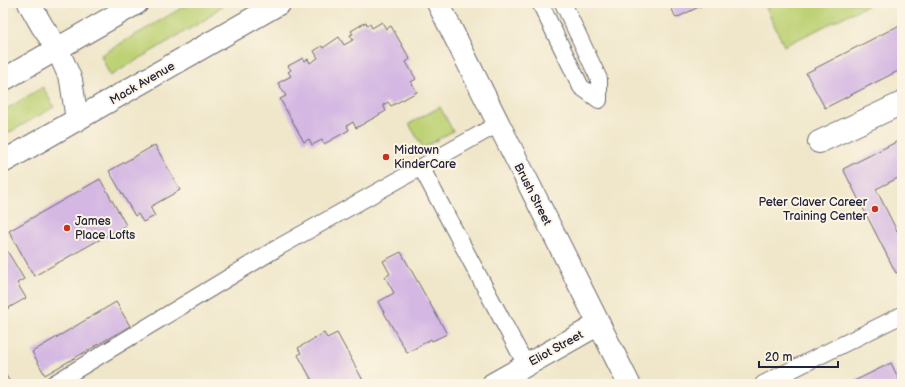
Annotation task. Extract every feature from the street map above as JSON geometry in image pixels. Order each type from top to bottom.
[{"type":"street","points":[[30,3],[42,26],[58,48],[72,80],[77,120]]},
{"type":"street","points":[[3,80],[137,3]]},
{"type":"street","name":"Mack Avenue","points":[[3,162],[280,3]]},
{"type":"street","name":"Brush Street","points":[[438,3],[629,384]]},
{"type":"street","points":[[819,142],[902,103]]},
{"type":"street","name":"Eliot Street","points":[[493,384],[599,324]]},
{"type":"lane","points":[[540,3],[581,88],[599,100],[600,79],[563,3]]},
{"type":"lane","points":[[556,36],[574,27]]},
{"type":"lane","points":[[53,384],[279,247],[498,124]]},
{"type":"lane","points":[[421,167],[526,365]]},
{"type":"lane","points":[[763,384],[902,315]]},
{"type":"green space","points":[[190,3],[225,3],[206,19],[110,76],[101,55]]},
{"type":"green space","points":[[764,3],[872,3],[784,46]]},
{"type":"green space","points":[[43,87],[54,107],[3,136],[3,111]]},
{"type":"green space","points":[[440,107],[453,131],[423,148],[409,124]]},
{"type":"building","points":[[608,3],[622,3],[611,8]]},
{"type":"building","points":[[669,3],[707,3],[676,18]]},
{"type":"building","points":[[366,22],[367,25],[370,24],[372,28],[382,22],[386,29],[391,26],[410,59],[406,62],[416,79],[411,82],[417,92],[391,106],[388,102],[383,105],[386,111],[356,128],[353,122],[347,126],[349,130],[324,144],[322,140],[312,145],[309,139],[304,142],[280,99],[286,96],[278,83],[291,76],[288,72],[291,70],[288,66],[303,58],[305,61],[308,59],[310,63],[318,58],[314,51],[322,46],[323,48],[339,37],[344,45],[353,40],[350,35],[353,34],[351,31]]},
{"type":"building","points":[[898,26],[902,33],[902,69],[825,108],[806,73]]},
{"type":"building","name":"Peter Claver Career Training Center","points":[[902,139],[902,176],[876,189],[897,231],[902,229],[902,270],[896,273],[843,169]]},
{"type":"building","points":[[155,145],[180,190],[150,207],[155,216],[143,222],[138,214],[135,216],[109,171]]},
{"type":"building","name":"James Place Lofts","points":[[100,179],[126,225],[34,276],[9,231]]},
{"type":"building","points":[[3,244],[24,279],[17,283],[26,298],[5,310],[3,306]]},
{"type":"building","points":[[401,252],[447,334],[432,341],[431,339],[407,353],[378,302],[394,293],[385,277],[390,274],[383,261]]},
{"type":"building","points":[[116,302],[130,326],[45,375],[32,352]]},
{"type":"building","points":[[324,333],[327,338],[337,333],[365,384],[314,384],[298,355],[301,353],[298,348]]},
{"type":"building","points":[[891,363],[901,384],[848,384]]},
{"type":"building","points":[[3,370],[11,384],[3,384]]},
{"type":"place","name":"Midtown KinderCare","points":[[386,157]]},
{"type":"place","name":"Peter Claver Career Training Center","points":[[875,209]]},
{"type":"place","name":"James Place Lofts","points":[[67,228]]}]
